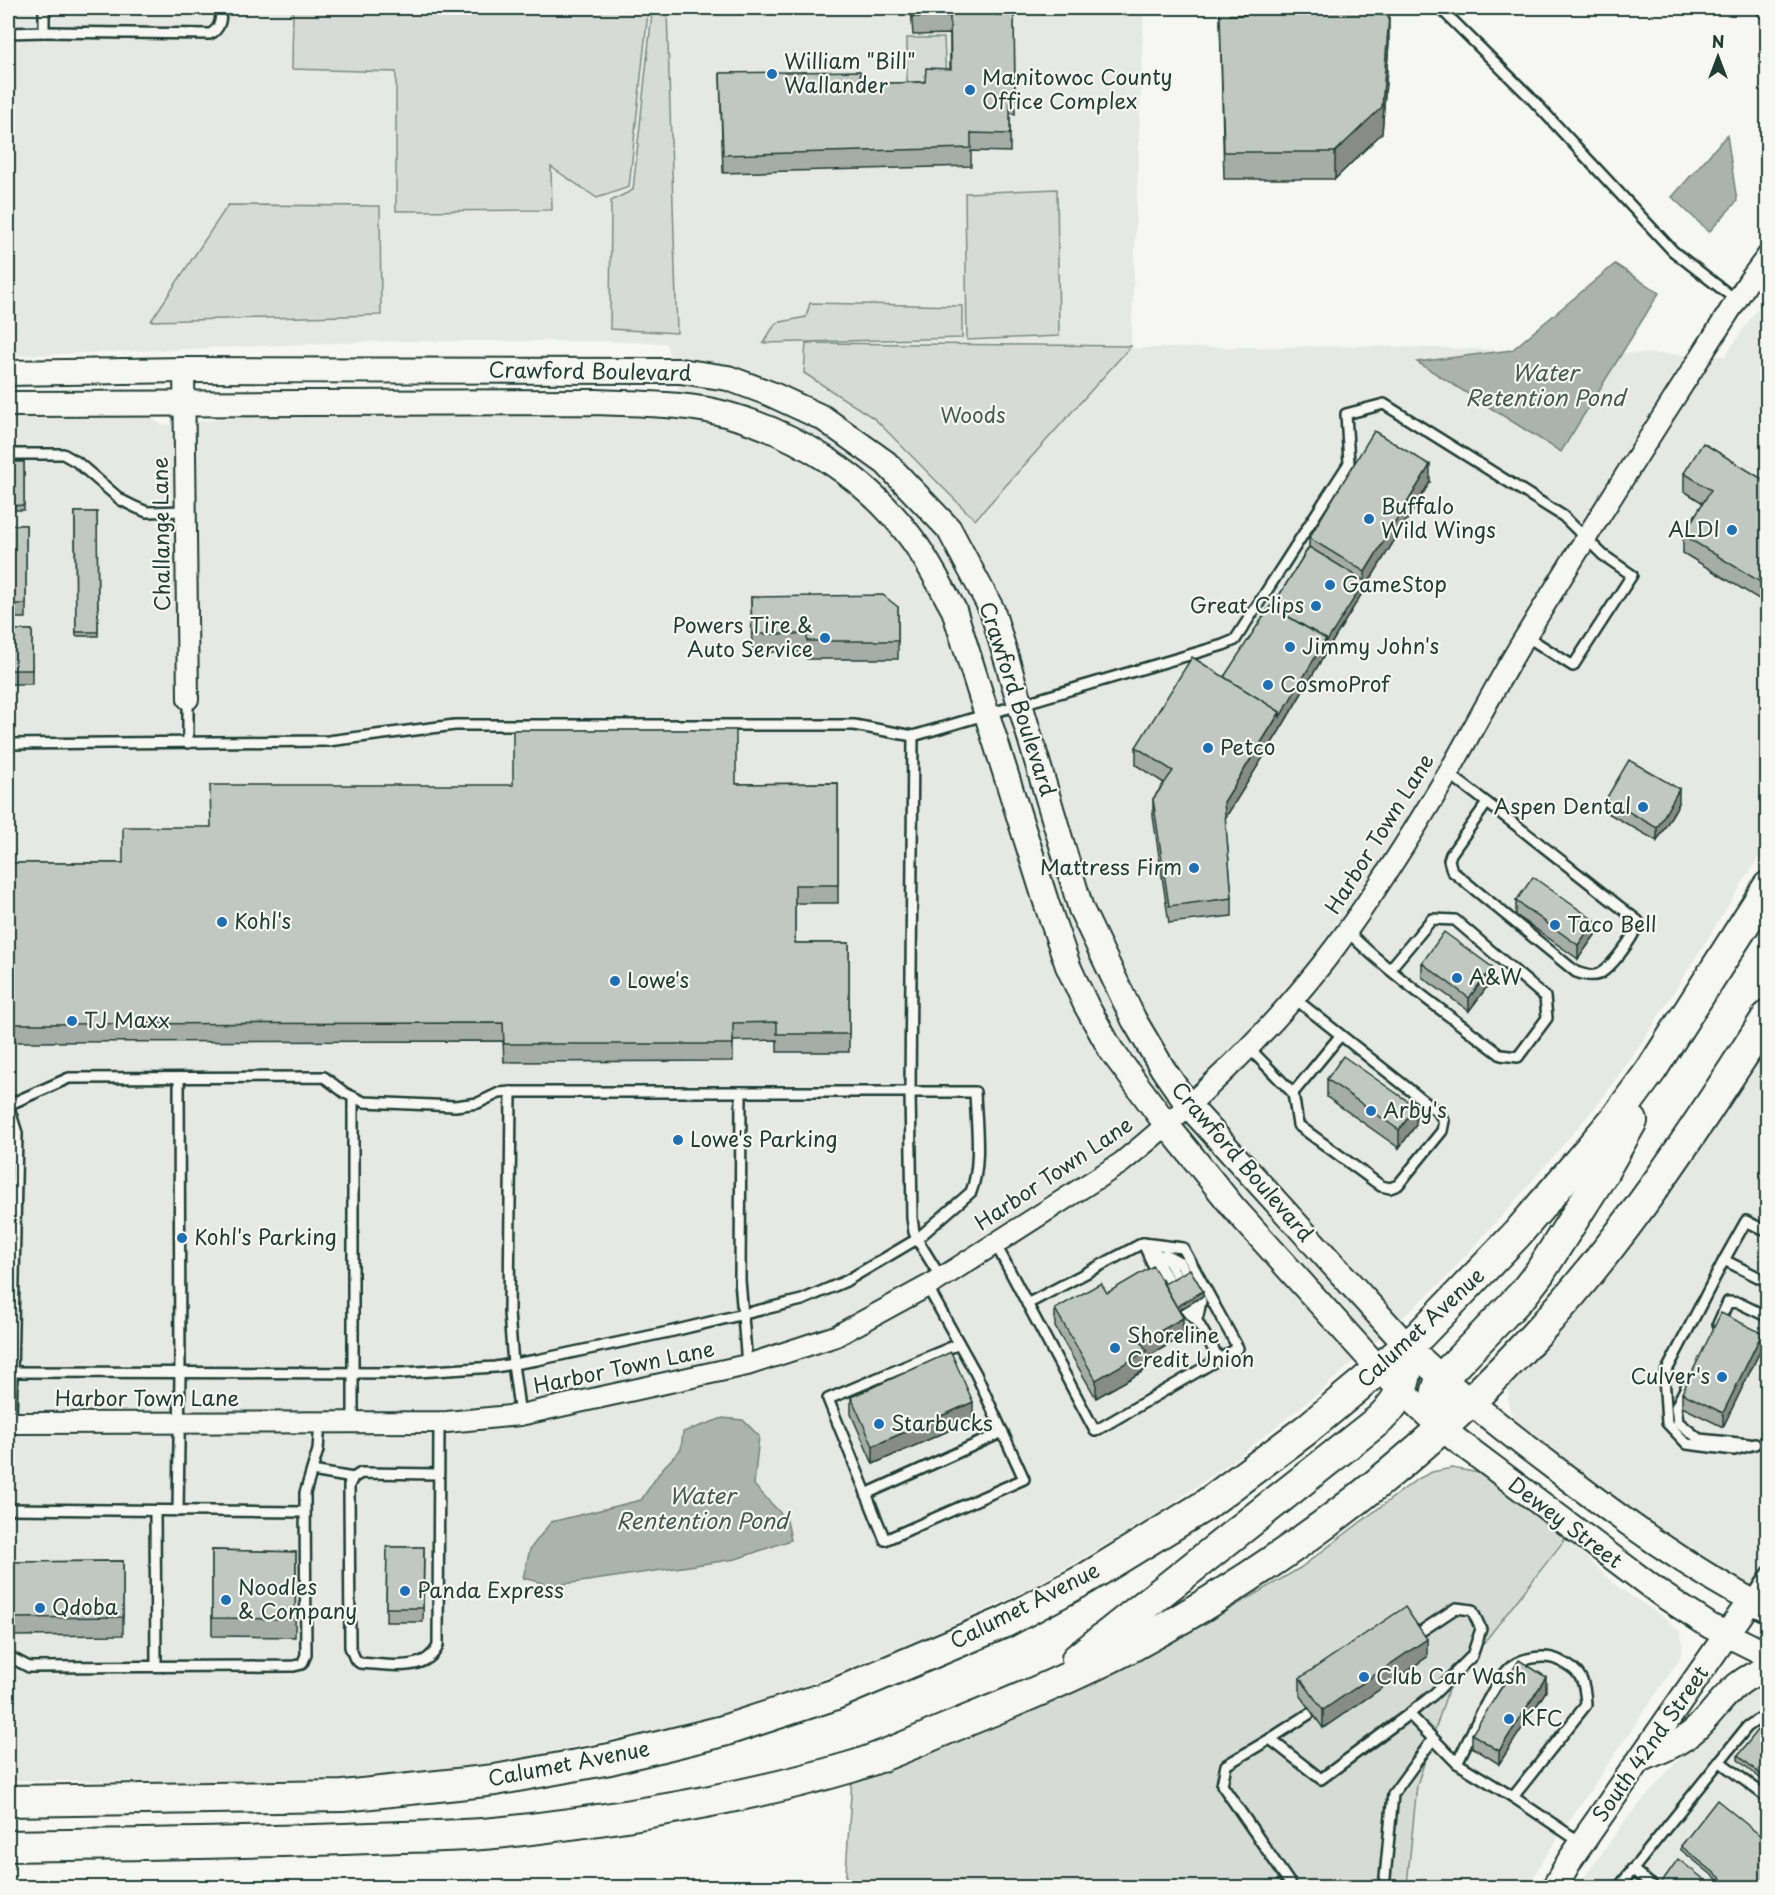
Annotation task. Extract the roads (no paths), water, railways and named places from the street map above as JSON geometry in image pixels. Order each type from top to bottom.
[{"type":"main road","name":"Calumet Avenue","points":[[8,1801],[343,1796],[495,1780],[610,1759],[700,1737],[833,1695],[1005,1622],[1085,1579],[1204,1506],[1306,1430],[1407,1346],[1481,1274],[1553,1194],[1616,1118],[1652,1069],[1767,887]]},
{"type":"main road","points":[[8,1846],[340,1840],[500,1833],[627,1815],[741,1796],[855,1766],[1026,1697],[1128,1648],[1250,1576],[1340,1513],[1409,1459],[1442,1429],[1536,1334],[1567,1300],[1609,1247],[1699,1122],[1767,1016]]},
{"type":"main road","points":[[1442,1429],[1435,1402],[1438,1385],[1442,1378],[1523,1294],[1548,1260],[1618,1146],[1642,1099],[1652,1069]]},
{"type":"main road","points":[[1026,1697],[1136,1614],[1371,1427],[1391,1408],[1401,1392],[1407,1370],[1407,1346]]},
{"type":"main road","points":[[8,1791],[75,1800]]},
{"type":"street","name":"Harbor Town Lane","points":[[9,1423],[439,1422],[520,1415],[747,1365],[836,1336],[934,1282],[1121,1163],[1249,1048],[1294,999],[1347,931],[1388,871],[1448,773],[1526,636],[1587,537],[1736,300],[1767,255]]},
{"type":"street","name":"Crawford Boulevard","points":[[8,373],[184,370],[523,386],[597,402],[678,405],[729,414],[776,431],[848,474],[879,502],[909,535],[954,610],[1049,911],[1071,972],[1091,1014],[1112,1050],[1166,1124],[1233,1207],[1379,1369]]},
{"type":"street","name":"Challange Lane","points":[[184,370],[188,699]]},
{"type":"street","name":"Crawford Boulevard","points":[[8,404],[184,403],[523,386],[680,370],[718,376],[771,394],[823,418],[886,463],[949,529],[992,610],[1081,909],[1118,990],[1163,1069],[1188,1105],[1407,1346],[1442,1378]]},
{"type":"street","name":"Dewey Street","points":[[1379,1369],[1442,1429],[1642,1580],[1727,1636],[1767,1655]]},
{"type":"street","name":"Dewey Street","points":[[1442,1378],[1601,1505],[1682,1562],[1759,1606]]},
{"type":"street","name":"South 42nd Street","points":[[1554,1887],[1582,1843],[1727,1636],[1759,1606]]},
{"type":"street","points":[[1642,1759],[1687,1736],[1697,1728],[1732,1688],[1747,1677],[1767,1669]]},
{"type":"lane","points":[[44,8],[44,32]]},
{"type":"lane","points":[[8,33],[210,34],[219,25],[221,8]]},
{"type":"lane","points":[[1440,8],[1530,97],[1673,251],[1736,300]]},
{"type":"lane","points":[[8,744],[328,741],[455,726],[487,725],[854,725],[913,736],[1235,640],[1349,463],[1346,414],[1384,404],[1563,516],[1603,555],[1632,575],[1573,666],[1526,636]]},
{"type":"lane","points":[[8,454],[63,454],[77,462],[121,500],[135,507],[147,512],[186,512]]},
{"type":"lane","points":[[188,699],[188,743]]},
{"type":"lane","points":[[913,736],[910,1092],[914,1232],[959,1344],[976,1374],[1024,1479],[885,1540],[828,1399],[959,1344]]},
{"type":"lane","points":[[1448,773],[1487,803],[1638,921],[1638,929],[1613,962],[1599,974],[1587,976],[1576,972],[1452,871],[1449,860],[1451,854],[1487,803]]},
{"type":"lane","points":[[1347,931],[1365,949],[1390,969],[1501,1055],[1518,1057],[1547,1018],[1545,997],[1455,920],[1432,920],[1390,969]]},
{"type":"lane","points":[[1249,1048],[1293,1093],[1298,1125],[1381,1186],[1390,1188],[1398,1185],[1442,1131],[1444,1121],[1439,1113],[1294,999]]},
{"type":"lane","points":[[1293,1093],[1340,1036]]},
{"type":"lane","points":[[178,1511],[179,1077]]},
{"type":"lane","points":[[9,1423],[13,1372],[17,1133],[8,1104],[69,1078],[324,1077],[364,1102],[455,1106],[478,1103],[499,1093],[511,1092],[975,1092],[975,1182],[971,1192],[917,1239],[869,1268],[797,1302],[513,1364],[423,1373],[13,1372]]},
{"type":"lane","points":[[511,1092],[509,1313],[520,1415]]},
{"type":"lane","points":[[741,1092],[740,1280],[747,1365]]},
{"type":"lane","points":[[353,1097],[353,1422]]},
{"type":"lane","points":[[1692,1376],[1676,1407],[1678,1422],[1699,1439],[1755,1444],[1734,1450],[1687,1444],[1668,1423],[1664,1376],[1746,1221],[1767,1232]]},
{"type":"lane","points":[[995,1243],[1027,1304],[1095,1431],[1238,1348],[1183,1248],[1143,1244],[1027,1304]]},
{"type":"lane","points":[[1143,1244],[1153,1268],[1180,1316],[1197,1321]]},
{"type":"lane","points":[[1143,1244],[1169,1262],[1194,1307],[1197,1321],[1219,1359]]},
{"type":"lane","points":[[1724,1260],[1767,1282]]},
{"type":"lane","points":[[1713,1334],[1728,1302],[1739,1303],[1767,1317]]},
{"type":"lane","points":[[8,1656],[29,1667],[294,1666],[302,1664],[306,1655],[305,1493],[318,1450],[320,1422]]},
{"type":"lane","points":[[438,1474],[361,1473],[353,1478],[349,1485],[350,1647],[355,1659],[360,1663],[411,1665],[426,1661],[438,1646],[439,1422]]},
{"type":"lane","points":[[866,1494],[1003,1432]]},
{"type":"lane","points":[[312,1471],[353,1478]]},
{"type":"lane","points":[[8,1509],[305,1512]]},
{"type":"lane","points":[[155,1510],[156,1666]]},
{"type":"lane","points":[[1759,1606],[1767,1572]]},
{"type":"lane","points":[[1270,1739],[1321,1779],[1434,1694],[1472,1656],[1481,1629],[1472,1610],[1456,1608],[1423,1630]]},
{"type":"lane","points":[[1457,1763],[1496,1685],[1512,1666],[1533,1657],[1554,1657],[1574,1668],[1586,1685],[1586,1705],[1513,1797]]},
{"type":"lane","points":[[1293,1887],[1222,1785],[1226,1765],[1309,1714]]},
{"type":"lane","points":[[1409,1714],[1457,1763],[1582,1843]]},
{"type":"lane","points":[[1617,1887],[1747,1727],[1756,1720],[1767,1719]]},
{"type":"lane","points":[[1384,1887],[1393,1794],[1433,1739]]},
{"type":"lane","points":[[1719,1761],[1767,1798]]},
{"type":"lane","points":[[1632,1869],[1656,1887]]},
{"type":"water","points":[[1727,135],[1737,201],[1709,232],[1672,197]]},
{"type":"water","name":"Water Retention Pond","points":[[1615,264],[1659,293],[1561,452],[1417,362],[1512,350]]},
{"type":"water","name":"Water Rentention Pond","points":[[723,1418],[743,1420],[759,1436],[754,1485],[787,1520],[791,1540],[736,1559],[581,1582],[550,1585],[523,1578],[530,1549],[551,1522],[641,1500],[662,1469],[681,1449],[683,1432]]},
{"type":"place","name":"William \"Bill\" Wallander","points":[[772,74]]},
{"type":"place","name":"Manitowoc County Office Complex","points":[[970,90]]},
{"type":"place","name":"Buffalo Wild Wings","points":[[1369,519]]},
{"type":"place","name":"ALDI","points":[[1732,530]]},
{"type":"place","name":"GameStop","points":[[1330,585]]},
{"type":"place","name":"Great Clips","points":[[1316,606]]},
{"type":"place","name":"Powers Tire & Auto Service","points":[[825,638]]},
{"type":"place","name":"Jimmy John's","points":[[1290,647]]},
{"type":"place","name":"CosmoProf","points":[[1268,685]]},
{"type":"place","name":"Petco","points":[[1208,748]]},
{"type":"place","name":"Aspen Dental","points":[[1643,807]]},
{"type":"place","name":"Mattress Firm","points":[[1194,868]]},
{"type":"place","name":"Kohl's","points":[[222,922]]},
{"type":"place","name":"Taco Bell","points":[[1555,925]]},
{"type":"place","name":"A&W","points":[[1457,978]]},
{"type":"place","name":"Lowe's","points":[[615,981]]},
{"type":"place","name":"TJ Maxx","points":[[72,1021]]},
{"type":"place","name":"Arby's","points":[[1371,1111]]},
{"type":"place","name":"Lowe's Parking","points":[[678,1140]]},
{"type":"place","name":"Kohl's Parking","points":[[182,1238]]},
{"type":"place","name":"Shoreline Credit Union","points":[[1115,1348]]},
{"type":"place","name":"Culver's","points":[[1722,1377]]},
{"type":"place","name":"Starbucks","points":[[879,1424]]},
{"type":"place","name":"Panda Express","points":[[405,1591]]},
{"type":"place","name":"Noodles & Company","points":[[226,1600]]},
{"type":"place","name":"Qdoba","points":[[40,1608]]},
{"type":"place","name":"Club Car Wash","points":[[1364,1677]]},
{"type":"place","name":"KFC","points":[[1509,1719]]},
{"type":"park label","name":"Woods","points":[[973,416]]}]
